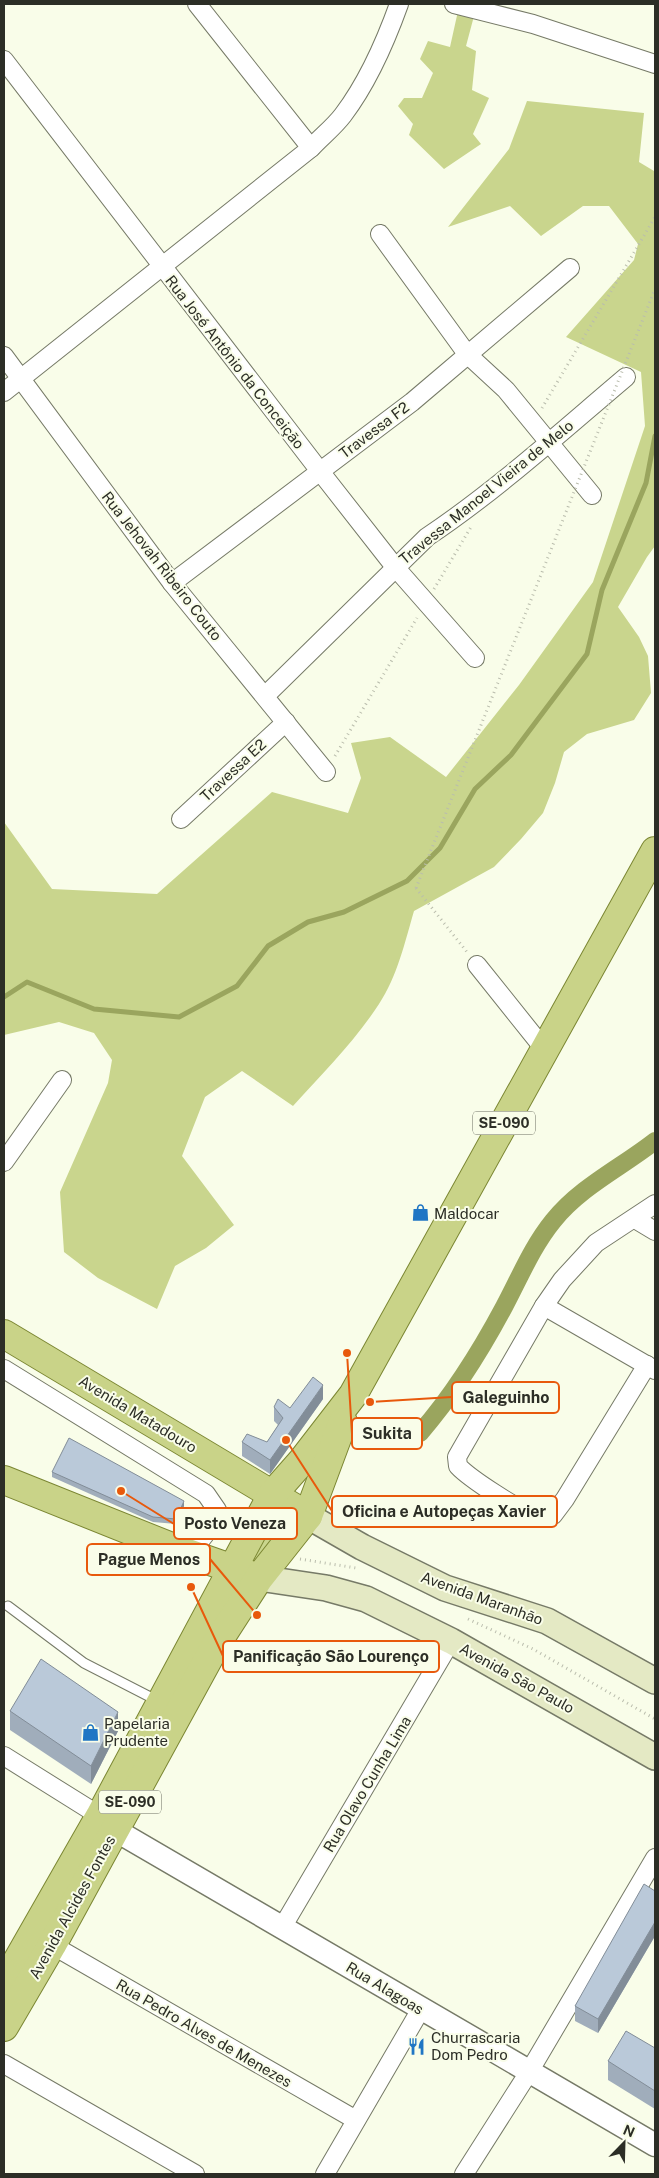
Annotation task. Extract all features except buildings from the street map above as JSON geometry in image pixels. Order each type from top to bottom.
[{"type":"main road","name":"SE-090","points":[[232,1569],[272,1494],[302,1461],[353,1395],[655,850]]},
{"type":"main road","name":"Avenida Matadouro","points":[[4,1334],[308,1516]]},
{"type":"main road","name":"SE-090","points":[[259,1578],[308,1516],[353,1395]]},
{"type":"main road","points":[[4,1480],[190,1554],[259,1578]]},
{"type":"main road","name":"Avenida Maranhão","points":[[308,1516],[362,1547],[445,1588],[546,1621],[655,1681]]},
{"type":"main road","name":"Avenida Alcides Fontes","points":[[4,2027],[52,1945],[161,1702],[232,1569]]},
{"type":"main road","name":"Avenida Alcides Fontes","points":[[4,1984],[108,1823],[259,1578]]},
{"type":"main road","name":"Avenida São Paulo","points":[[259,1578],[344,1592],[366,1599],[451,1641],[655,1757]]},
{"type":"street","points":[[197,4],[311,148]]},
{"type":"street","points":[[4,392],[311,148],[342,117],[356,97],[369,74],[399,4]]},
{"type":"street","points":[[454,4],[533,24],[655,64]]},
{"type":"street","name":"Rua José Antônio da Conceição","points":[[4,60],[395,567],[475,658]]},
{"type":"street","points":[[380,234],[467,354],[506,390],[592,495]]},
{"type":"street","name":"Travessa F2","points":[[172,583],[319,470],[367,437],[412,402],[570,268]]},
{"type":"street","name":"Rua Jehovah Ribeiro Couto","points":[[4,356],[172,583],[326,772]]},
{"type":"street","name":"Travessa Manoel Vieira de Melo","points":[[265,696],[427,537],[447,524],[626,378]]},
{"type":"street","name":"Travessa E2","points":[[181,819],[286,722]]},
{"type":"street","points":[[477,965],[545,1050]]},
{"type":"street","points":[[4,1162],[62,1080]]},
{"type":"street","points":[[544,1306],[651,1368],[556,1512],[547,1517],[529,1514],[474,1479],[458,1466],[460,1450],[544,1306],[562,1280],[596,1243],[655,1204]]},
{"type":"street","points":[[635,1218],[655,1231]]},
{"type":"street","points":[[4,1370],[206,1494],[216,1510],[213,1524],[190,1554]]},
{"type":"street","name":"Rua Olavo Cunha Lima","points":[[283,1926],[451,1641]]},
{"type":"street","name":"Rua Alagoas","points":[[4,1756],[108,1823],[655,2146]]},
{"type":"street","points":[[464,2174],[529,2072],[655,1858]]},
{"type":"street","name":"Rua Pedro Alves de Menezes","points":[[52,1945],[356,2120]]},
{"type":"street","points":[[325,2174],[421,2009]]},
{"type":"street","points":[[4,2064],[195,2174]]},
{"type":"lane","points":[[8,1606],[84,1663],[161,1702]]},
{"type":"path","points":[[477,965],[416,888],[655,289]]},
{"type":"green space","points":[[458,11],[474,16],[466,46],[476,51],[472,90],[489,98],[473,134],[481,144],[444,169],[409,135],[413,124],[398,106],[404,98],[422,98],[433,73],[420,59],[428,41],[450,47]]},
{"type":"green space","points":[[527,101],[644,113],[639,162],[654,171],[655,169],[655,546],[618,607],[639,637],[648,656],[651,693],[634,720],[587,734],[564,752],[555,783],[543,813],[494,867],[414,911],[396,971],[379,1004],[349,1044],[293,1106],[242,1071],[205,1097],[182,1156],[234,1225],[206,1248],[175,1266],[157,1309],[98,1278],[64,1252],[60,1192],[108,1083],[112,1060],[94,1033],[59,1022],[4,1035],[4,822],[52,889],[157,894],[272,792],[348,813],[361,778],[351,743],[390,737],[446,777],[519,685],[593,582],[645,426],[641,372],[566,337],[634,260],[638,244],[609,206],[583,206],[541,236],[510,206],[448,227],[509,149]]},
{"type":"green space","points":[[281,1507],[297,1516],[258,1568],[246,1562]]},
{"type":"waterway","points":[[4,997],[27,982],[94,1009],[179,1017],[237,986],[268,946],[308,922],[344,912],[407,881],[440,848],[475,789],[511,755],[587,654],[602,590],[646,483],[655,436]]},
{"type":"waterway","points":[[420,1433],[444,1404],[476,1357],[532,1252],[553,1221],[588,1188],[655,1141]]},
{"type":"place","name":"Maldocar","points":[[420,1213]]},
{"type":"place","name":"Sukita","points":[[347,1353]]},
{"type":"place","name":"Galeguinho","points":[[370,1402]]},
{"type":"place","name":"Oficina e Autopeças Xavier","points":[[286,1440]]},
{"type":"place","name":"Posto Veneza","points":[[121,1491]]},
{"type":"place","name":"Panificação São Lourenço","points":[[191,1587]]},
{"type":"place","name":"Pague Menos","points":[[257,1615]]},
{"type":"place","name":"Papelaria Prudente","points":[[90,1732]]},
{"type":"place","name":"Churrascaria Dom Pedro","points":[[417,2046]]}]
